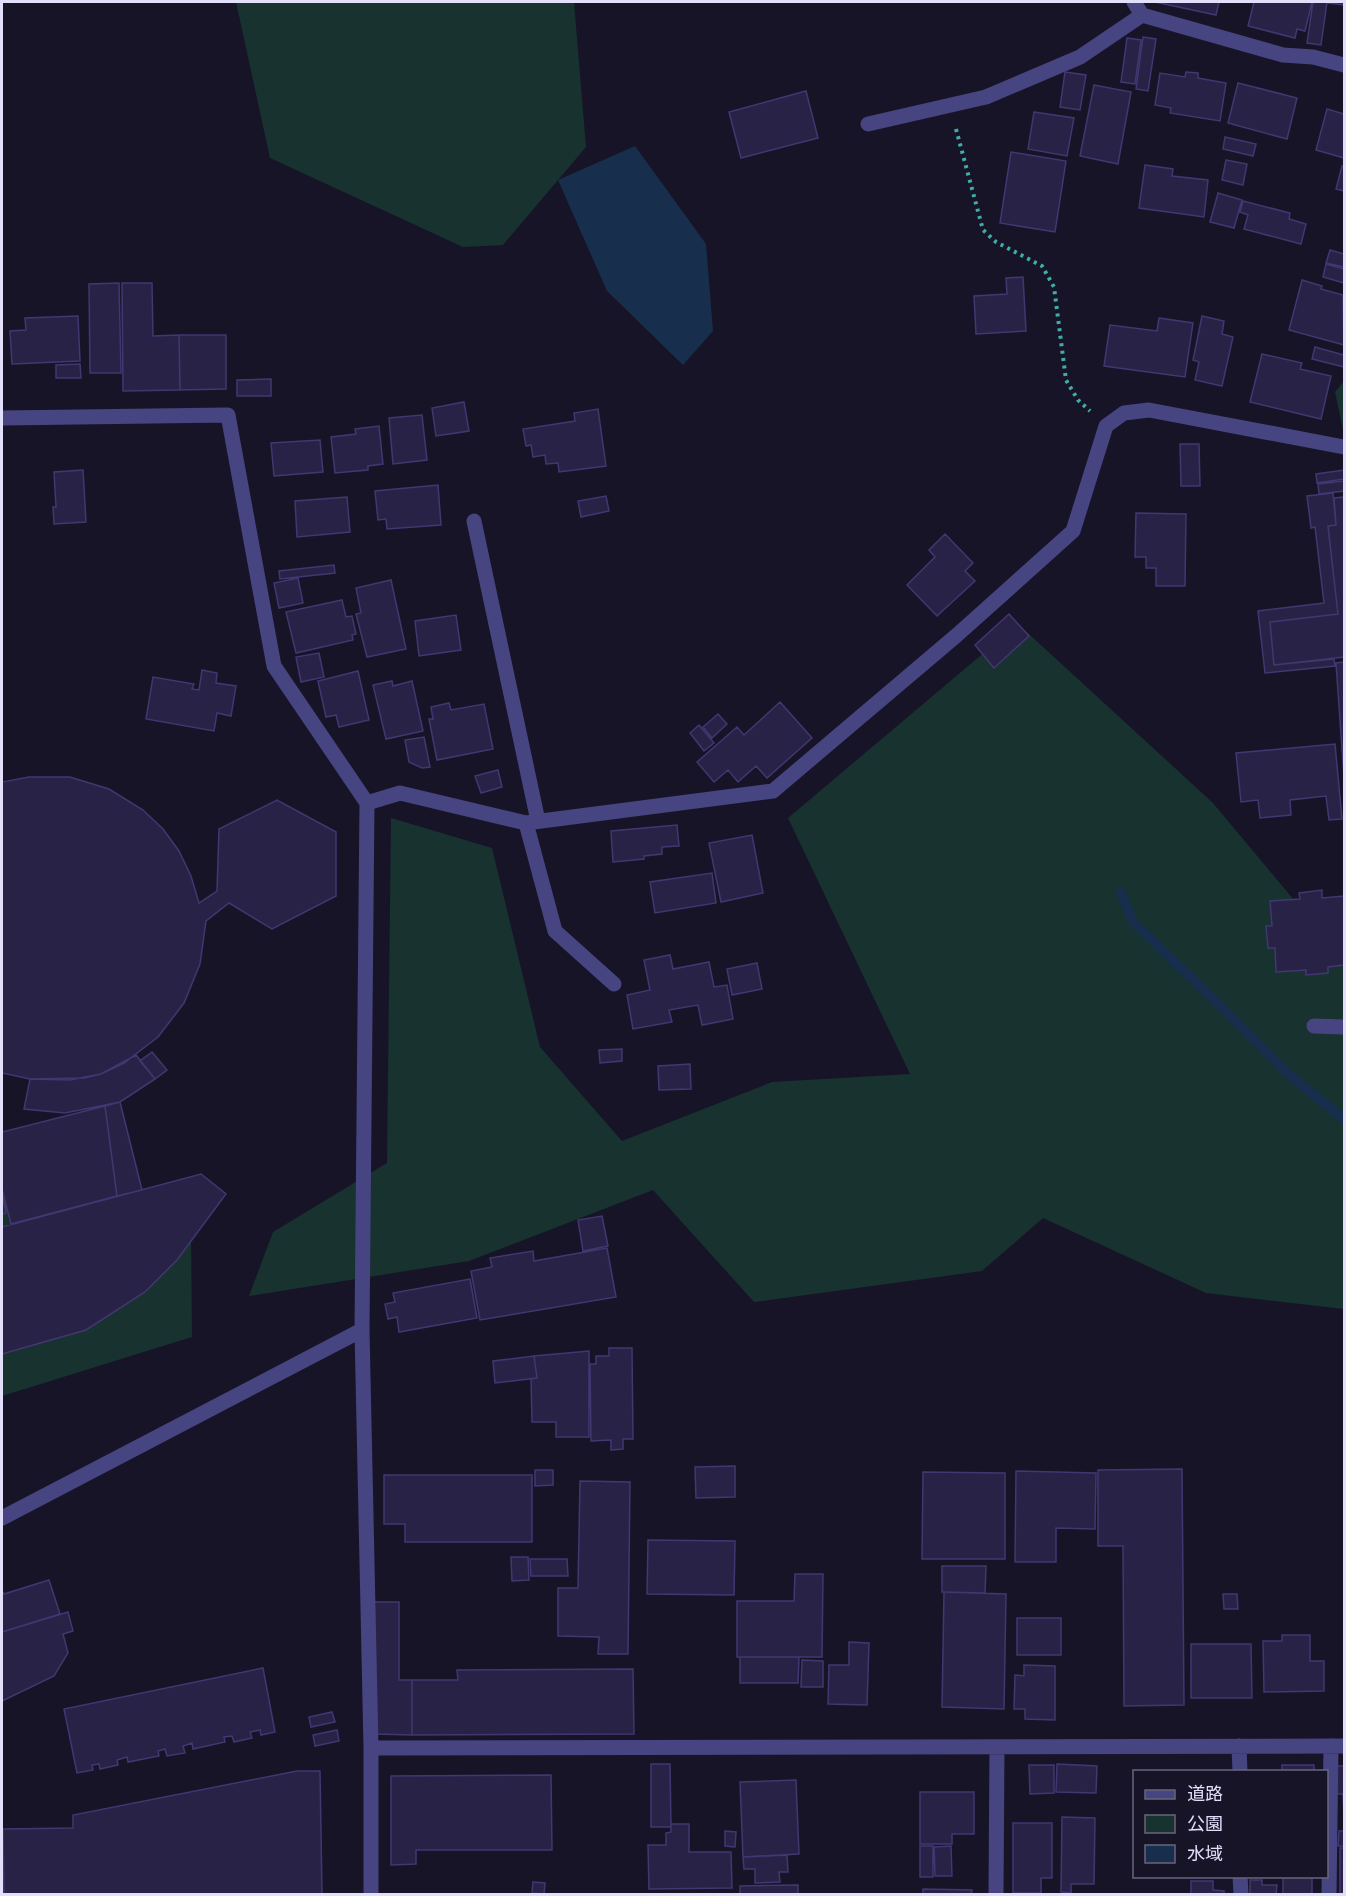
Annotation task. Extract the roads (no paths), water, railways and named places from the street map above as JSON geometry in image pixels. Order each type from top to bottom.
[{"type":"street","points":[[1134,2],[1142,15],[1283,55],[1313,57],[1344,65]]},
{"type":"street","points":[[868,124],[986,97],[1080,57],[1142,15]]},
{"type":"street","points":[[367,803],[400,793],[532,822],[773,791],[957,635],[1073,531],[1106,426],[1125,412],[1149,410],[1344,447]]},
{"type":"street","points":[[2,418],[228,415],[274,666],[367,803],[362,1330],[371,1748],[371,1894]]},
{"type":"street","points":[[474,521],[555,931],[614,984]]},
{"type":"street","points":[[1314,1026],[1344,1027]]},
{"type":"street","points":[[2,1518],[362,1330]]},
{"type":"street","points":[[1239,1746],[1239,1770]]},
{"type":"street","points":[[371,1748],[1338,1746],[1329,1894]]},
{"type":"street","points":[[996,1894],[997,1747]]},
{"type":"street","points":[[1240,1878],[1240,1894]]},
{"type":"water","points":[[635,146],[706,244],[713,331],[683,365],[607,291],[558,180]]},
{"type":"waterway","points":[[1121,892],[1133,922],[1286,1072],[1344,1119]]}]
